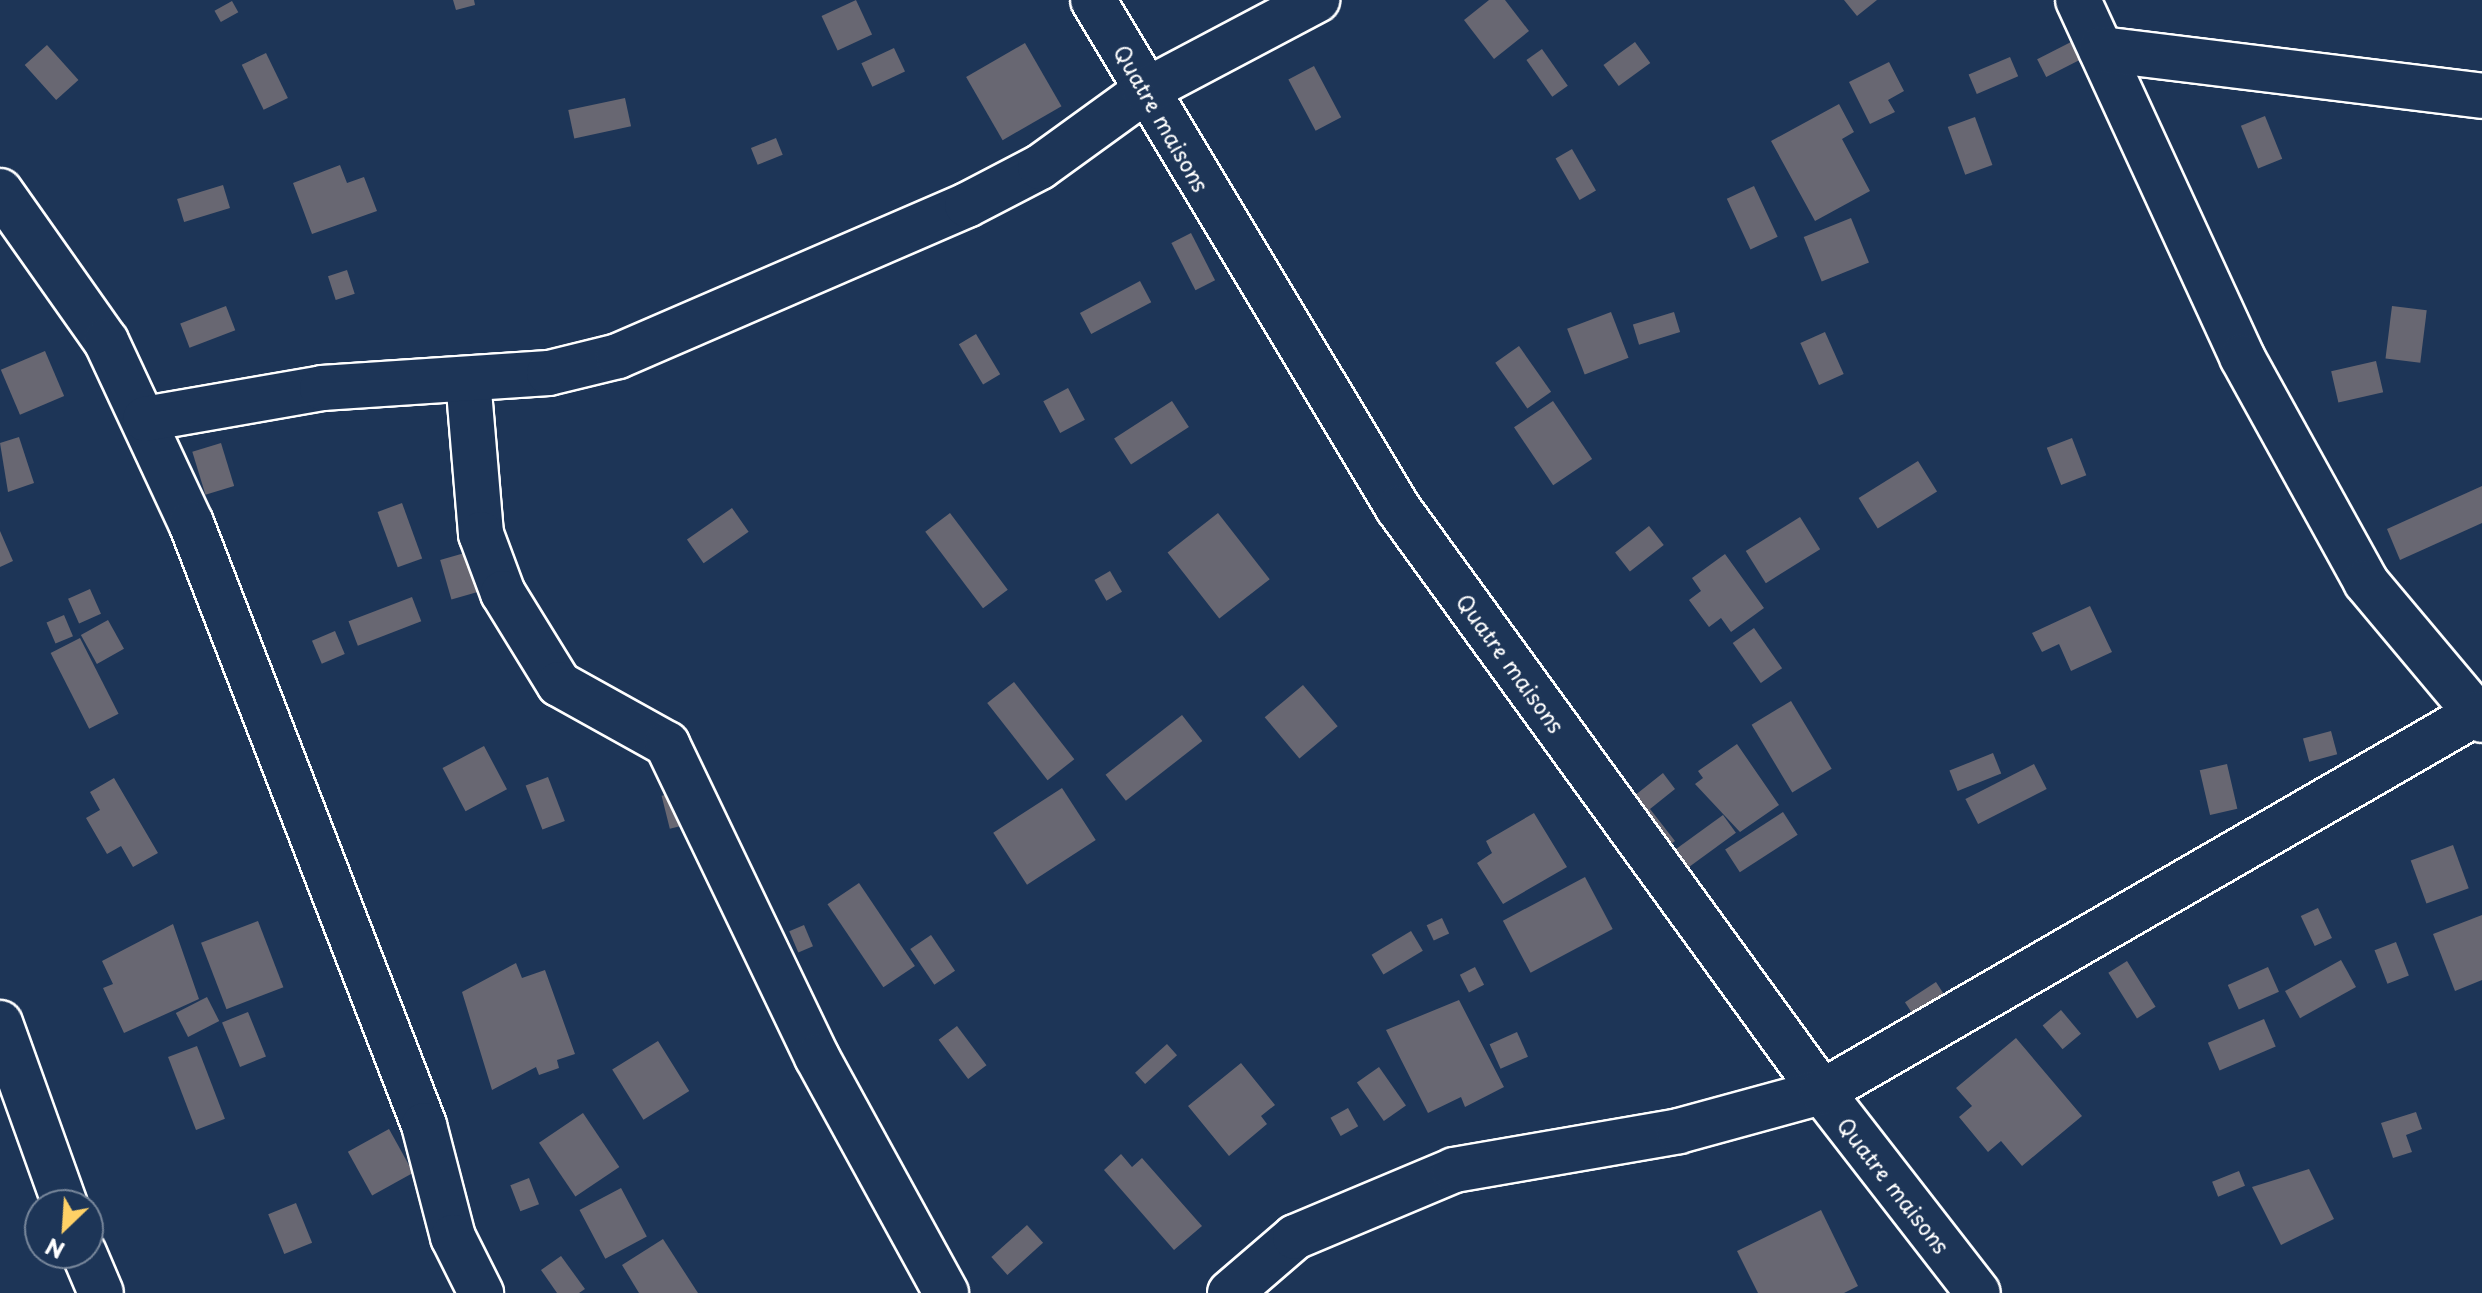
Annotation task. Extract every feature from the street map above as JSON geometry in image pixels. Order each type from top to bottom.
[{"type":"street","name":"Quatre maisons","points":[[1093,0],[1398,508],[1822,1092],[1978,1293]]},
{"type":"street","points":[[145,419],[322,388],[549,373],[674,334],[979,198],[1040,167],[1145,91],[1317,0]]},
{"type":"street","points":[[1236,1291],[1295,1237],[1454,1170],[1679,1131],[1822,1092],[2480,716],[2358,569],[2242,357],[2078,0]]},
{"type":"street","points":[[2101,49],[2482,96]]},
{"type":"street","points":[[0,191],[106,341],[145,419],[424,1125],[453,1237],[481,1293]]},
{"type":"street","points":[[468,379],[481,534],[503,593],[559,684],[667,744],[817,1057],[946,1293]]},
{"type":"street","points":[[0,1023],[59,1189]]},
{"type":"street","points":[[91,1269],[101,1293]]},
{"type":"building","points":[[453,0],[474,0],[475,5],[456,10]]},
{"type":"building","points":[[856,0],[872,34],[838,50],[822,16]]},
{"type":"building","points":[[1489,0],[1505,0],[1529,31],[1494,59],[1464,20]]},
{"type":"building","points":[[1844,0],[1877,0],[1857,16]]},
{"type":"building","points":[[232,1],[238,12],[221,22],[215,11]]},
{"type":"building","points":[[1635,42],[1650,63],[1619,86],[1603,65]]},
{"type":"building","points":[[2071,42],[2080,60],[2046,77],[2037,59]]},
{"type":"building","points":[[1025,43],[1062,106],[1003,140],[966,77]]},
{"type":"building","points":[[47,45],[78,80],[56,100],[25,65]]},
{"type":"building","points":[[894,48],[905,72],[872,87],[861,63]]},
{"type":"building","points":[[1542,49],[1568,86],[1552,97],[1526,60]]},
{"type":"building","points":[[266,53],[288,98],[264,110],[242,65]]},
{"type":"building","points":[[2010,57],[2018,76],[1977,94],[1969,75]]},
{"type":"building","points":[[1889,62],[1904,91],[1888,100],[1895,112],[1870,124],[1849,82]]},
{"type":"building","points":[[1314,66],[1341,117],[1316,131],[1288,80]]},
{"type":"building","points":[[625,98],[631,126],[574,138],[568,110]]},
{"type":"building","points":[[1839,104],[1854,132],[1842,139],[1870,191],[1815,221],[1771,141]]},
{"type":"building","points":[[2265,116],[2282,159],[2258,168],[2241,126]]},
{"type":"building","points":[[1975,117],[1992,165],[1965,175],[1948,127]]},
{"type":"building","points":[[776,138],[783,155],[758,165],[751,148]]},
{"type":"building","points":[[1572,149],[1596,191],[1580,200],[1556,158]]},
{"type":"building","points":[[340,165],[347,183],[364,177],[377,211],[312,234],[293,183]]},
{"type":"building","points":[[223,185],[230,208],[184,222],[177,199]]},
{"type":"building","points":[[1754,186],[1778,237],[1750,249],[1727,199]]},
{"type":"building","points":[[1851,218],[1869,263],[1822,282],[1804,237]]},
{"type":"building","points":[[1191,233],[1215,280],[1195,290],[1171,243]]},
{"type":"building","points":[[347,270],[355,294],[336,300],[328,276]]},
{"type":"building","points":[[1140,281],[1151,302],[1091,334],[1080,313]]},
{"type":"building","points":[[226,306],[235,330],[190,348],[180,324]]},
{"type":"building","points":[[2392,306],[2427,310],[2420,363],[2386,359]]},
{"type":"building","points":[[1611,312],[1629,358],[1585,375],[1567,329]]},
{"type":"building","points":[[1674,312],[1680,332],[1639,345],[1633,325]]},
{"type":"building","points":[[1825,332],[1844,374],[1819,385],[1800,343]]},
{"type":"building","points":[[976,334],[1000,374],[983,385],[959,344]]},
{"type":"building","points":[[1519,346],[1551,392],[1527,409],[1495,363]]},
{"type":"building","points":[[45,351],[64,396],[20,415],[1,370]]},
{"type":"building","points":[[2376,361],[2383,392],[2338,403],[2331,371]]},
{"type":"building","points":[[1068,388],[1085,420],[1060,433],[1043,401]]},
{"type":"building","points":[[1172,401],[1189,427],[1131,465],[1114,439]]},
{"type":"building","points":[[1553,401],[1592,459],[1553,485],[1514,427]]},
{"type":"building","points":[[19,437],[34,483],[8,492],[0,443]]},
{"type":"building","points":[[2072,438],[2086,475],[2061,485],[2047,448]]},
{"type":"building","points":[[221,443],[234,486],[205,495],[192,452]]},
{"type":"building","points":[[1918,461],[1937,492],[1878,529],[1859,498]]},
{"type":"building","points":[[2482,486],[2482,523],[2400,560],[2387,529]]},
{"type":"building","points":[[402,503],[422,558],[398,567],[378,512]]},
{"type":"building","points":[[732,508],[749,532],[704,563],[687,540]]},
{"type":"building","points":[[950,513],[1008,590],[983,608],[925,532]]},
{"type":"building","points":[[1218,513],[1270,579],[1219,619],[1168,552]]},
{"type":"building","points":[[1800,517],[1820,549],[1766,583],[1746,551]]},
{"type":"building","points":[[1649,526],[1664,545],[1630,571],[1615,552]]},
{"type":"building","points":[[0,531],[13,561],[0,567]]},
{"type":"building","points":[[468,552],[479,591],[451,599],[440,560]]},
{"type":"building","points":[[1725,554],[1764,608],[1731,632],[1721,618],[1709,627],[1689,600],[1701,591],[1692,578]]},
{"type":"building","points":[[1110,571],[1122,592],[1106,601],[1094,580]]},
{"type":"building","points":[[90,589],[101,614],[79,623],[68,599]]},
{"type":"building","points":[[412,597],[421,621],[358,646],[349,621]]},
{"type":"building","points":[[2090,606],[2112,652],[2071,671],[2059,644],[2042,652],[2032,633]]},
{"type":"building","points":[[64,615],[73,636],[55,644],[47,622]]},
{"type":"building","points":[[108,620],[124,649],[97,664],[81,635]]},
{"type":"building","points":[[1754,628],[1782,668],[1761,683],[1733,643]]},
{"type":"building","points":[[335,631],[345,654],[322,664],[312,641]]},
{"type":"building","points":[[80,638],[119,714],[89,729],[51,653]]},
{"type":"building","points":[[1014,682],[1074,759],[1048,780],[987,703]]},
{"type":"building","points":[[1303,685],[1338,726],[1299,759],[1265,717]]},
{"type":"building","points":[[1791,701],[1832,769],[1792,792],[1752,725]]},
{"type":"building","points":[[1182,715],[1202,741],[1126,801],[1106,775]]},
{"type":"building","points":[[2331,731],[2337,754],[2309,762],[2303,739]]},
{"type":"building","points":[[1737,744],[1779,805],[1740,832],[1695,784],[1703,778],[1698,771]]},
{"type":"building","points":[[484,746],[507,789],[466,811],[443,768]]},
{"type":"building","points":[[1993,753],[2001,773],[1958,791],[1949,771]]},
{"type":"building","points":[[2034,764],[2047,789],[1978,824],[1965,799]]},
{"type":"building","points":[[2227,764],[2237,809],[2210,815],[2200,770]]},
{"type":"building","points":[[1663,773],[1675,789],[1650,809],[1675,841],[1661,852],[1624,804]]},
{"type":"building","points":[[548,777],[565,821],[542,829],[526,786]]},
{"type":"building","points":[[114,778],[158,853],[133,867],[121,846],[107,854],[86,818],[100,810],[90,792]]},
{"type":"building","points":[[1062,788],[1096,840],[1027,885],[993,833]]},
{"type":"building","points":[[681,791],[689,824],[670,829],[662,796]]},
{"type":"building","points":[[1783,812],[1798,835],[1740,872],[1725,850]]},
{"type":"building","points":[[1534,813],[1567,867],[1503,904],[1477,863],[1492,853],[1486,841]]},
{"type":"building","points":[[1723,815],[1736,833],[1689,867],[1676,849]]},
{"type":"building","points":[[2453,845],[2469,888],[2426,904],[2411,860]]},
{"type":"building","points":[[1585,877],[1613,929],[1531,973],[1503,921]]},
{"type":"building","points":[[859,883],[915,966],[883,987],[827,904]]},
{"type":"building","points":[[2318,908],[2332,938],[2315,946],[2301,916]]},
{"type":"building","points":[[2482,915],[2482,980],[2455,991],[2433,934]]},
{"type":"building","points":[[1442,918],[1449,933],[1434,941],[1427,925]]},
{"type":"building","points":[[258,921],[283,987],[226,1009],[201,943]]},
{"type":"building","points":[[173,924],[199,999],[124,1033],[103,988],[113,984],[102,961]]},
{"type":"building","points":[[804,925],[813,946],[798,952],[789,931]]},
{"type":"building","points":[[1411,931],[1423,951],[1383,974],[1372,955]]},
{"type":"building","points":[[931,935],[955,971],[934,985],[910,949]]},
{"type":"building","points":[[2396,942],[2409,976],[2387,984],[2375,950]]},
{"type":"building","points":[[2341,960],[2356,987],[2300,1018],[2285,991]]},
{"type":"building","points":[[2127,961],[2156,1007],[2137,1018],[2108,973]]},
{"type":"building","points":[[516,963],[522,978],[545,970],[575,1054],[557,1060],[559,1068],[539,1075],[536,1067],[492,1090],[462,992]]},
{"type":"building","points":[[1475,967],[1484,985],[1469,993],[1460,975]]},
{"type":"building","points":[[2268,967],[2279,992],[2239,1010],[2228,985]]},
{"type":"building","points":[[1936,982],[1951,1005],[1920,1025],[1905,1002]]},
{"type":"building","points":[[207,997],[219,1021],[188,1037],[176,1013]]},
{"type":"building","points":[[1459,1000],[1504,1087],[1465,1107],[1461,1097],[1428,1113],[1386,1030]]},
{"type":"building","points":[[2061,1010],[2081,1034],[2063,1049],[2043,1025]]},
{"type":"building","points":[[248,1012],[266,1057],[240,1067],[222,1022]]},
{"type":"building","points":[[2264,1019],[2276,1047],[2220,1070],[2208,1043]]},
{"type":"building","points":[[957,1026],[986,1065],[968,1079],[939,1040]]},
{"type":"building","points":[[1517,1032],[1528,1057],[1501,1069],[1490,1044]]},
{"type":"building","points":[[2016,1038],[2082,1116],[2022,1166],[2001,1141],[1988,1152],[1959,1117],[1972,1106],[1956,1088]]},
{"type":"building","points":[[658,1041],[689,1091],[643,1120],[612,1070]]},
{"type":"building","points":[[1167,1044],[1177,1055],[1145,1084],[1135,1073]]},
{"type":"building","points":[[197,1046],[225,1119],[196,1130],[168,1057]]},
{"type":"building","points":[[1241,1063],[1275,1105],[1261,1116],[1267,1124],[1229,1156],[1188,1106]]},
{"type":"building","points":[[1379,1067],[1406,1106],[1384,1121],[1357,1082]]},
{"type":"building","points":[[1348,1108],[1358,1126],[1341,1136],[1331,1118]]},
{"type":"building","points":[[2416,1112],[2422,1129],[2406,1135],[2412,1152],[2393,1158],[2381,1123]]},
{"type":"building","points":[[583,1113],[619,1167],[575,1197],[539,1143]]},
{"type":"building","points":[[389,1129],[413,1173],[372,1196],[348,1152]]},
{"type":"building","points":[[1121,1154],[1132,1167],[1142,1158],[1202,1226],[1174,1250],[1104,1170]]},
{"type":"building","points":[[2309,1169],[2334,1219],[2281,1245],[2252,1187]]},
{"type":"building","points":[[2239,1171],[2245,1186],[2218,1197],[2212,1182]]},
{"type":"building","points":[[529,1178],[539,1204],[520,1211],[510,1185]]},
{"type":"building","points":[[621,1188],[647,1237],[605,1259],[580,1210]]},
{"type":"building","points":[[296,1203],[312,1243],[284,1254],[268,1214]]},
{"type":"building","points":[[1821,1210],[1858,1286],[1844,1293],[1758,1293],[1737,1251]]},
{"type":"building","points":[[1027,1225],[1043,1243],[1007,1275],[991,1257]]},
{"type":"building","points":[[663,1239],[698,1293],[639,1293],[622,1265]]},
{"type":"building","points":[[561,1256],[585,1289],[579,1293],[557,1293],[541,1270]]}]
